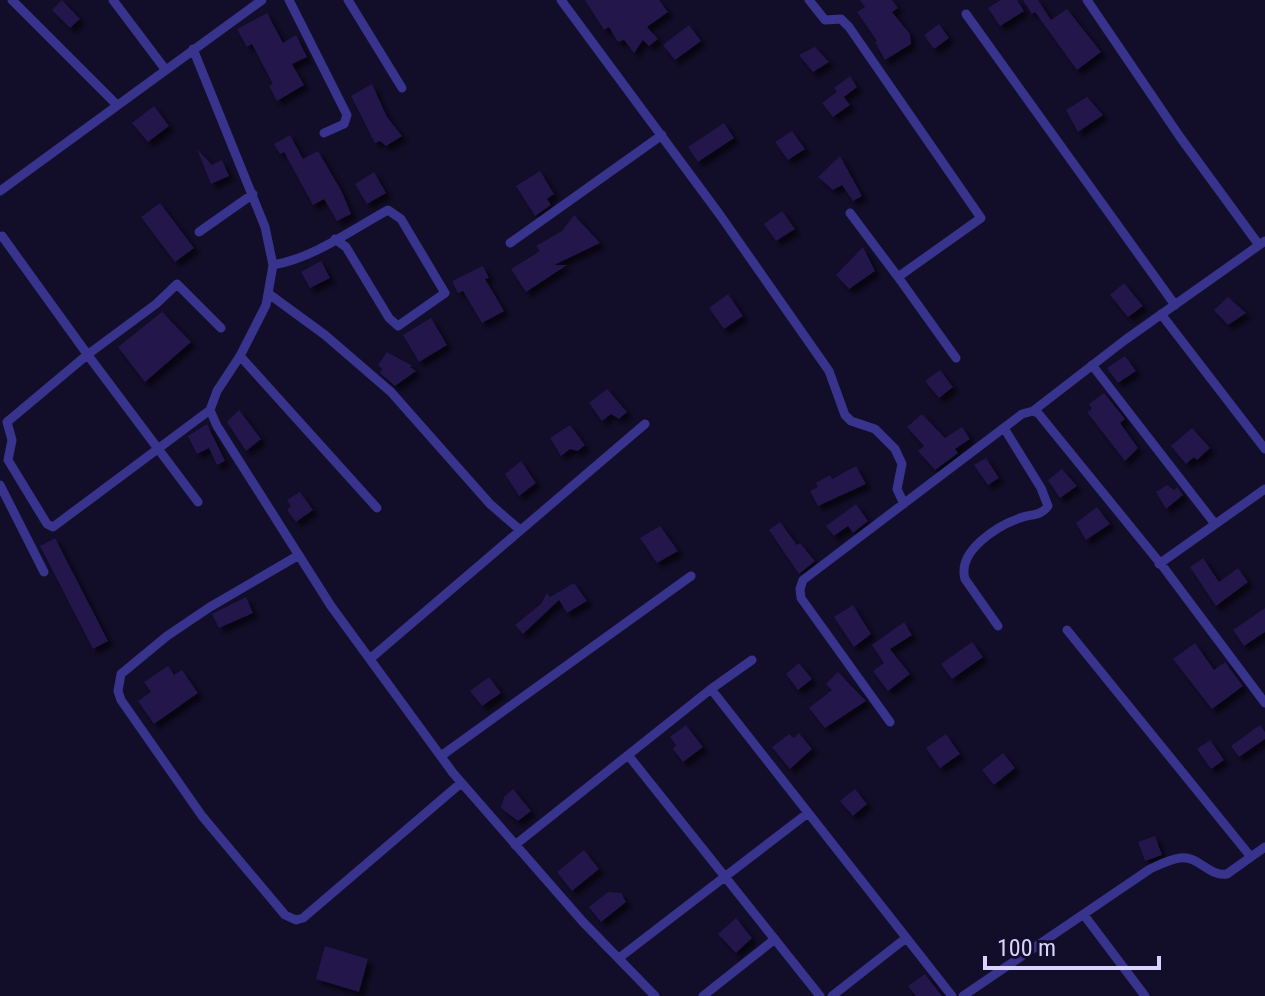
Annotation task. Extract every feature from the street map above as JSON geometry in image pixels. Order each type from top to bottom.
[{"type":"street","points":[[12,0],[117,105]]},
{"type":"street","points":[[113,0],[165,69]]},
{"type":"street","points":[[0,191],[262,0]]},
{"type":"street","points":[[289,0],[347,114],[344,124],[324,133]]},
{"type":"street","points":[[348,0],[402,88]]},
{"type":"street","points":[[561,0],[662,135],[829,371],[845,415],[851,421],[875,429],[895,449],[902,464],[897,489],[904,504]]},
{"type":"street","points":[[809,0],[825,20],[841,19],[849,27],[981,218],[898,277]]},
{"type":"street","points":[[890,722],[801,598],[800,589],[810,574],[1022,414],[1033,411],[1161,314],[1262,243],[1180,137],[1087,0]]},
{"type":"street","points":[[966,14],[1175,305]]},
{"type":"street","points":[[193,49],[265,227],[273,265],[269,294],[210,410],[157,447],[58,525],[47,524],[8,460],[12,440],[7,422],[177,284],[221,328]]},
{"type":"street","points":[[510,243],[662,135]]},
{"type":"street","points":[[199,232],[253,194]]},
{"type":"street","points":[[273,265],[300,259],[335,239],[388,210],[401,219],[445,293],[398,326],[389,318],[346,247],[335,239]]},
{"type":"street","points":[[850,213],[956,358]]},
{"type":"street","points":[[2,236],[198,502]]},
{"type":"street","points":[[269,294],[325,335],[391,392],[490,504],[520,530]]},
{"type":"street","points":[[1161,314],[1265,449]]},
{"type":"street","points":[[240,356],[377,508]]},
{"type":"street","points":[[1092,365],[1215,524]]},
{"type":"street","points":[[210,410],[222,436],[331,606],[461,783],[583,922],[655,996]]},
{"type":"street","points":[[1033,411],[1038,413],[1159,564],[1265,703]]},
{"type":"street","points":[[371,658],[645,424]]},
{"type":"street","points":[[998,626],[965,579],[962,570],[964,562],[969,553],[993,533],[1019,518],[1041,513],[1048,506],[1041,488],[1004,428]]},
{"type":"street","points":[[0,485],[44,572]]},
{"type":"street","points":[[1159,564],[1265,489]]},
{"type":"street","points":[[299,555],[200,614],[121,674],[118,691],[121,700],[202,816],[285,915],[296,920],[303,918],[461,783]]},
{"type":"street","points":[[441,756],[691,576]]},
{"type":"street","points":[[1067,630],[1251,857]]},
{"type":"street","points":[[515,845],[752,660]]},
{"type":"street","points":[[711,689],[952,996]]},
{"type":"street","points":[[628,755],[820,996]]},
{"type":"street","points":[[619,958],[808,813]]},
{"type":"street","points":[[963,996],[1150,869],[1188,858],[1219,876],[1227,874],[1265,847]]},
{"type":"street","points":[[1084,915],[1145,996]]},
{"type":"street","points":[[832,996],[906,938]]},
{"type":"street","points":[[703,996],[775,939]]},
{"type":"building","points":[[62,0],[80,19],[70,28],[52,10]]},
{"type":"building","points":[[585,0],[659,0],[668,12],[647,27],[658,39],[649,46],[643,40],[634,53],[624,40],[618,42],[609,27],[604,30]]},
{"type":"building","points":[[860,0],[892,0],[898,8],[892,12],[910,34],[911,44],[885,60],[877,41],[857,12],[865,7]]},
{"type":"building","points":[[1001,0],[1017,0],[1024,11],[1000,26],[988,8]]},
{"type":"building","points":[[1023,0],[1038,0],[1051,20],[1067,9],[1101,52],[1077,70]]},
{"type":"building","points":[[267,13],[283,43],[296,35],[307,57],[292,64],[304,85],[277,101],[269,86],[273,84],[252,44],[247,47],[237,29]]},
{"type":"building","points":[[939,24],[949,38],[934,49],[924,35]]},
{"type":"building","points":[[689,25],[701,41],[675,60],[663,45]]},
{"type":"building","points":[[815,47],[829,62],[813,72],[799,55]]},
{"type":"building","points":[[850,76],[857,87],[844,97],[850,105],[833,117],[822,103],[837,92],[834,88]]},
{"type":"building","points":[[372,84],[387,117],[402,136],[386,146],[380,141],[375,143],[351,96]]},
{"type":"building","points":[[1087,97],[1103,115],[1078,132],[1066,110]]},
{"type":"building","points":[[154,106],[169,126],[148,142],[132,123]]},
{"type":"building","points":[[724,123],[734,138],[698,162],[688,147]]},
{"type":"building","points":[[792,131],[805,149],[788,160],[775,142]]},
{"type":"building","points":[[290,135],[303,159],[318,151],[351,214],[337,221],[324,199],[313,205],[284,152],[280,154],[274,144]]},
{"type":"building","points":[[197,149],[212,165],[222,160],[229,176],[211,184]]},
{"type":"building","points":[[840,156],[862,196],[853,201],[842,185],[833,190],[818,177]]},
{"type":"building","points":[[540,171],[554,194],[547,199],[551,205],[535,216],[516,186]]},
{"type":"building","points":[[374,172],[386,193],[367,204],[355,184]]},
{"type":"building","points":[[160,203],[194,248],[175,262],[141,217]]},
{"type":"building","points":[[782,211],[795,229],[776,241],[764,224]]},
{"type":"building","points":[[574,215],[600,243],[554,265],[567,265],[526,292],[511,269],[540,251],[536,246],[562,231]]},
{"type":"building","points":[[863,247],[875,271],[849,289],[836,275]]},
{"type":"building","points":[[321,261],[330,278],[310,288],[301,272]]},
{"type":"building","points":[[483,266],[489,278],[485,279],[504,311],[482,323],[463,291],[458,293],[452,281]]},
{"type":"building","points":[[1124,283],[1143,306],[1128,317],[1110,295]]},
{"type":"building","points":[[728,294],[743,316],[724,329],[709,308]]},
{"type":"building","points":[[1228,297],[1246,313],[1228,325],[1214,310]]},
{"type":"building","points":[[162,312],[191,342],[145,382],[118,347]]},
{"type":"building","points":[[431,318],[447,345],[419,362],[403,335]]},
{"type":"building","points":[[387,352],[413,366],[410,367],[416,371],[395,386],[380,373],[382,369],[378,365]]},
{"type":"building","points":[[1125,356],[1136,371],[1118,383],[1107,368]]},
{"type":"building","points":[[940,370],[953,387],[939,398],[925,381]]},
{"type":"building","points":[[607,389],[627,412],[619,419],[611,414],[602,421],[589,403]]},
{"type":"building","points":[[1104,393],[1125,419],[1120,423],[1138,448],[1125,461],[1087,412],[1092,409],[1089,404]]},
{"type":"building","points":[[239,410],[261,439],[246,451],[227,422]]},
{"type":"building","points":[[922,414],[945,438],[962,427],[970,439],[955,449],[958,453],[935,470],[918,451],[924,446],[907,427]]},
{"type":"building","points":[[207,424],[225,461],[217,465],[209,448],[197,454],[188,436]]},
{"type":"building","points":[[570,425],[585,445],[578,451],[570,449],[561,456],[550,438]]},
{"type":"building","points":[[1192,428],[1210,448],[1197,460],[1194,457],[1186,464],[1171,446]]},
{"type":"building","points":[[986,458],[999,478],[988,485],[974,465]]},
{"type":"building","points":[[521,461],[536,483],[519,496],[505,474]]},
{"type":"building","points":[[856,466],[866,484],[818,506],[810,491],[818,487],[816,483],[830,475],[832,479]]},
{"type":"building","points":[[1062,469],[1077,486],[1060,498],[1048,480]]},
{"type":"building","points":[[1167,485],[1174,490],[1177,487],[1183,495],[1166,509],[1156,492]]},
{"type":"building","points":[[300,492],[313,510],[296,522],[287,510],[291,506],[287,500]]},
{"type":"building","points":[[856,504],[868,521],[853,533],[848,526],[834,536],[826,526]]},
{"type":"building","points":[[1097,507],[1110,524],[1086,540],[1076,523]]},
{"type":"building","points":[[780,522],[797,545],[800,543],[815,561],[799,574],[769,530]]},
{"type":"building","points":[[660,526],[678,551],[657,563],[640,538]]},
{"type":"building","points":[[55,538],[108,641],[93,649],[40,546]]},
{"type":"building","points":[[1203,558],[1219,582],[1238,568],[1248,582],[1216,606],[1190,567]]},
{"type":"building","points":[[574,583],[587,601],[567,613],[559,600],[523,634],[515,625],[541,604],[547,593],[550,597]]},
{"type":"building","points":[[246,597],[253,613],[219,628],[212,614]]},
{"type":"building","points":[[853,605],[871,634],[854,647],[834,617]]},
{"type":"building","points":[[1265,608],[1265,632],[1244,646],[1233,630]]},
{"type":"building","points":[[904,622],[912,635],[890,649],[910,674],[888,691],[873,671],[884,663],[872,645]]},
{"type":"building","points":[[972,642],[983,657],[952,679],[941,664]]},
{"type":"building","points":[[1195,643],[1214,670],[1225,662],[1243,686],[1212,709],[1173,659]]},
{"type":"building","points":[[799,663],[812,679],[798,690],[786,674]]},
{"type":"building","points":[[168,666],[174,675],[182,670],[198,693],[154,724],[138,701],[151,692],[144,682]]},
{"type":"building","points":[[838,672],[866,701],[825,728],[809,708],[832,690],[826,684]]},
{"type":"building","points":[[489,677],[501,693],[482,706],[470,691]]},
{"type":"building","points":[[686,725],[703,747],[683,762],[673,749],[676,745],[670,737]]},
{"type":"building","points":[[1260,725],[1265,739],[1239,757],[1231,746]]},
{"type":"building","points":[[799,733],[812,749],[790,769],[772,747],[789,734],[794,738]]},
{"type":"building","points":[[946,734],[960,754],[940,768],[926,748]]},
{"type":"building","points":[[1210,740],[1224,760],[1211,769],[1197,749]]},
{"type":"building","points":[[1003,753],[1015,768],[994,785],[982,770]]},
{"type":"building","points":[[513,789],[531,811],[518,821],[501,808],[504,797]]},
{"type":"building","points":[[855,789],[867,804],[853,816],[840,801]]},
{"type":"building","points":[[1155,836],[1162,855],[1145,861],[1138,842]]},
{"type":"building","points":[[584,850],[599,869],[572,891],[557,872]]},
{"type":"building","points":[[608,892],[621,893],[626,902],[601,922],[589,907]]},
{"type":"building","points":[[736,918],[752,938],[736,953],[718,934]]},
{"type":"building","points":[[325,946],[368,959],[359,992],[316,979]]},
{"type":"building","points":[[925,974],[942,996],[916,996],[908,986]]}]
